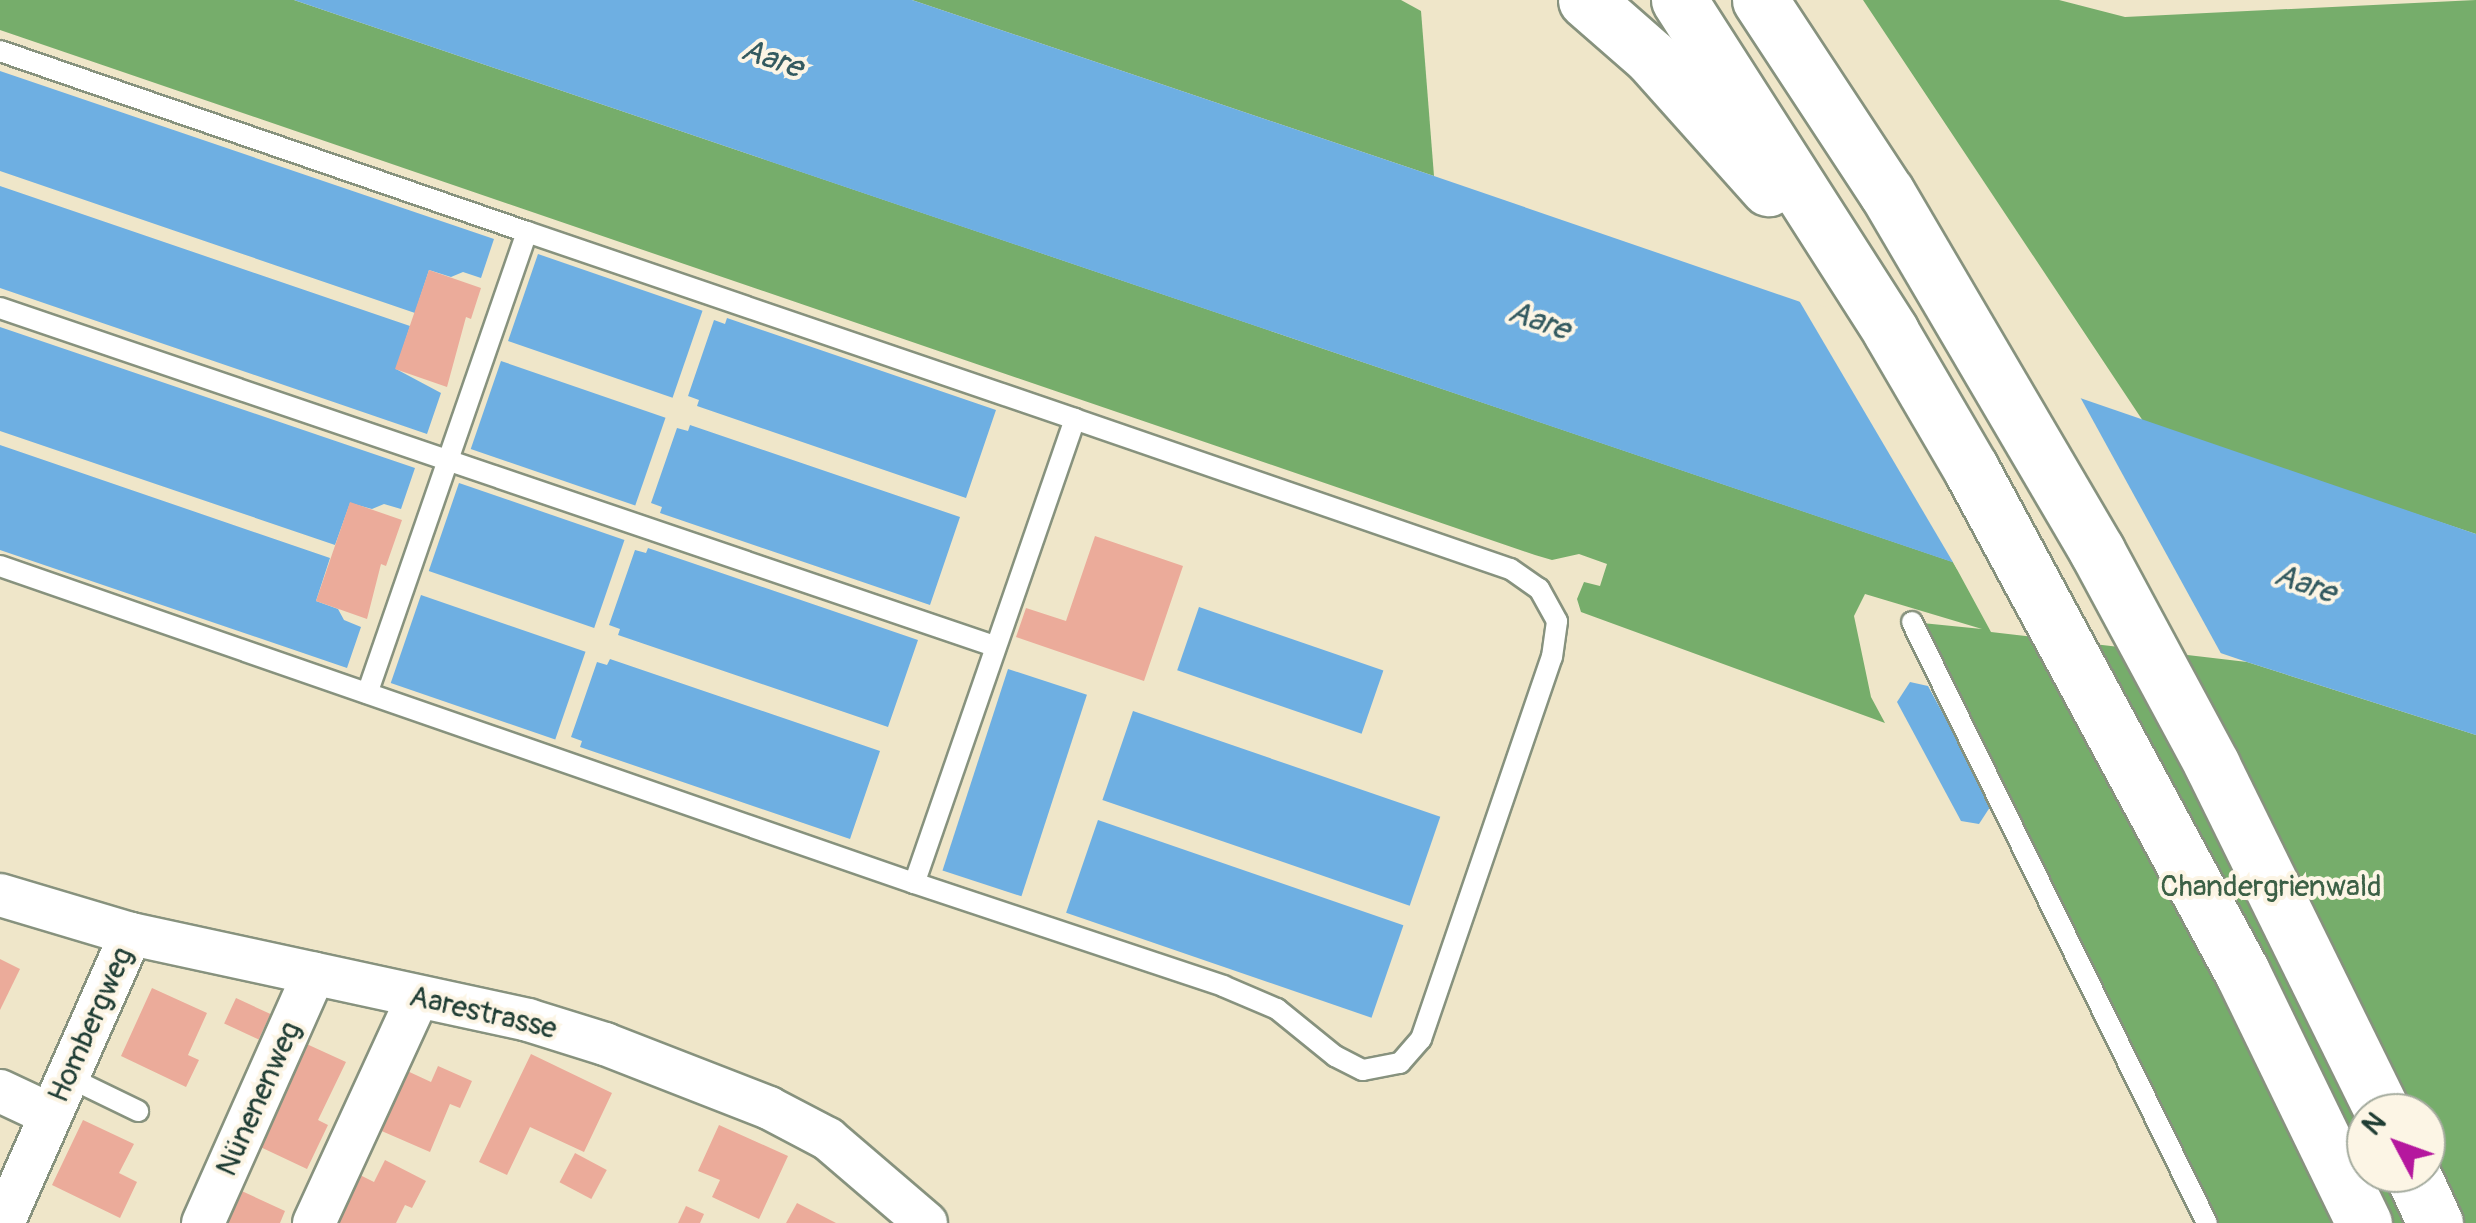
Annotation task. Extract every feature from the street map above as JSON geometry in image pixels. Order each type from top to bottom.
[{"type":"highway","points":[[1586,0],[1651,57],[1890,332]]},
{"type":"highway","points":[[1678,0],[1890,332],[2114,730],[2242,972],[2364,1223]]},
{"type":"highway","points":[[1760,0],[1886,193],[2018,413],[2212,765],[2373,1093]]},
{"type":"highway","points":[[2421,1193],[2435,1223]]},
{"type":"street","name":"Aarestrasse","points":[[0,895],[131,934],[528,1020],[590,1040],[769,1108],[828,1139],[926,1223]]},
{"type":"street","name":"Hombergweg","points":[[3,1223],[131,934]]},
{"type":"street","name":"Nünenenweg","points":[[203,1223],[314,974]]},
{"type":"street","points":[[314,1223],[418,997]]},
{"type":"street","name":"Hombergweg","points":[[0,1091],[59,1096]]},
{"type":"lane","points":[[0,51],[1510,570],[1539,589],[1557,621],[1552,657],[1421,1039],[1400,1064],[1363,1070],[1336,1056],[1277,1009],[1223,986],[0,566]]},
{"type":"lane","points":[[367,693],[527,232]]},
{"type":"lane","points":[[0,308],[994,646]]},
{"type":"lane","points":[[914,883],[1075,419]]},
{"type":"lane","points":[[1912,622],[2208,1223]]},
{"type":"lane","points":[[59,1096],[138,1111]]},
{"type":"green space","name":"Chandergrienwald","points":[[0,0],[294,0],[1953,562],[1991,632],[2247,662],[2476,735],[2476,1223],[2207,1223],[1912,622],[1982,629],[1865,594],[1854,616],[1871,697],[1885,723],[1581,612],[1577,599],[1584,582],[1600,586],[1607,564],[1579,554],[1552,560],[0,30]]},
{"type":"green space","points":[[912,0],[1401,0],[1421,11],[1434,176]]},
{"type":"green space","points":[[1863,0],[2059,0],[2125,17],[2476,0],[2476,534],[2145,424]]},
{"type":"water","name":"Aare","points":[[294,0],[912,0],[2476,534],[2476,735],[2247,662]]},
{"type":"water","points":[[0,71],[494,239],[481,278],[463,272],[451,277],[429,270],[415,313],[0,171]]},
{"type":"water","points":[[0,186],[410,326],[396,369],[441,393],[427,434],[0,288]]},
{"type":"water","points":[[538,254],[703,311],[673,398],[508,341]]},
{"type":"water","points":[[727,318],[996,410],[966,498],[697,406],[699,400],[688,396],[714,320],[725,324]]},
{"type":"water","points":[[0,327],[415,468],[401,509],[384,504],[372,509],[350,503],[335,545],[0,431]]},
{"type":"water","points":[[501,361],[666,418],[635,506],[471,449]]},
{"type":"water","points":[[690,425],[960,517],[930,605],[660,513],[662,507],[651,503],[677,428],[688,431]]},
{"type":"water","points":[[0,445],[330,558],[316,601],[338,609],[344,620],[361,627],[347,668],[0,550]]},
{"type":"water","points":[[459,483],[624,540],[594,628],[429,571]]},
{"type":"water","points":[[648,548],[918,640],[888,727],[618,635],[620,629],[609,625],[635,550],[646,553]]},
{"type":"water","points":[[421,595],[586,652],[555,740],[391,683]]},
{"type":"water","points":[[1199,607],[1383,670],[1362,734],[1177,670]]},
{"type":"water","points":[[610,659],[880,751],[850,839],[580,747],[582,741],[571,737],[597,662],[607,665]]},
{"type":"water","points":[[1008,669],[1087,695],[1021,896],[942,871]]},
{"type":"water","points":[[1910,682],[1928,686],[1992,804],[1979,824],[1961,821],[1897,702]]},
{"type":"water","points":[[1133,711],[1440,817],[1410,906],[1102,800]]},
{"type":"water","points":[[1098,820],[1403,925],[1371,1018],[1066,913]]},
{"type":"pier","points":[[1797,297],[2079,395],[2224,659],[1957,569]]},
{"type":"building","points":[[429,270],[481,288],[471,319],[466,317],[447,387],[395,369]]},
{"type":"building","points":[[350,502],[402,520],[386,566],[381,564],[367,619],[316,601]]},
{"type":"building","points":[[1095,536],[1183,566],[1144,681],[1016,637],[1026,608],[1066,621]]},
{"type":"building","points":[[0,959],[20,969],[0,1010]]},
{"type":"building","points":[[152,988],[207,1013],[188,1055],[199,1060],[186,1087],[121,1056]]},
{"type":"building","points":[[236,998],[270,1014],[259,1039],[224,1023]]},
{"type":"building","points":[[300,1041],[346,1062],[318,1120],[328,1125],[307,1169],[252,1143]]},
{"type":"building","points":[[531,1054],[612,1093],[584,1152],[530,1127],[507,1175],[479,1162]]},
{"type":"building","points":[[438,1066],[472,1081],[460,1108],[450,1104],[430,1152],[377,1129],[403,1069],[431,1082]]},
{"type":"building","points":[[83,1120],[134,1144],[119,1173],[137,1182],[120,1218],[52,1185]]},
{"type":"building","points":[[719,1125],[788,1156],[759,1219],[712,1197],[720,1180],[698,1171]]},
{"type":"building","points":[[575,1153],[607,1170],[591,1199],[560,1182]]},
{"type":"building","points":[[385,1160],[426,1181],[412,1208],[405,1205],[396,1223],[335,1223],[360,1175],[374,1182]]},
{"type":"building","points":[[233,1187],[285,1211],[280,1223],[217,1223]]},
{"type":"building","points":[[797,1203],[836,1223],[786,1223]]},
{"type":"building","points":[[686,1206],[704,1214],[700,1223],[678,1223]]}]
